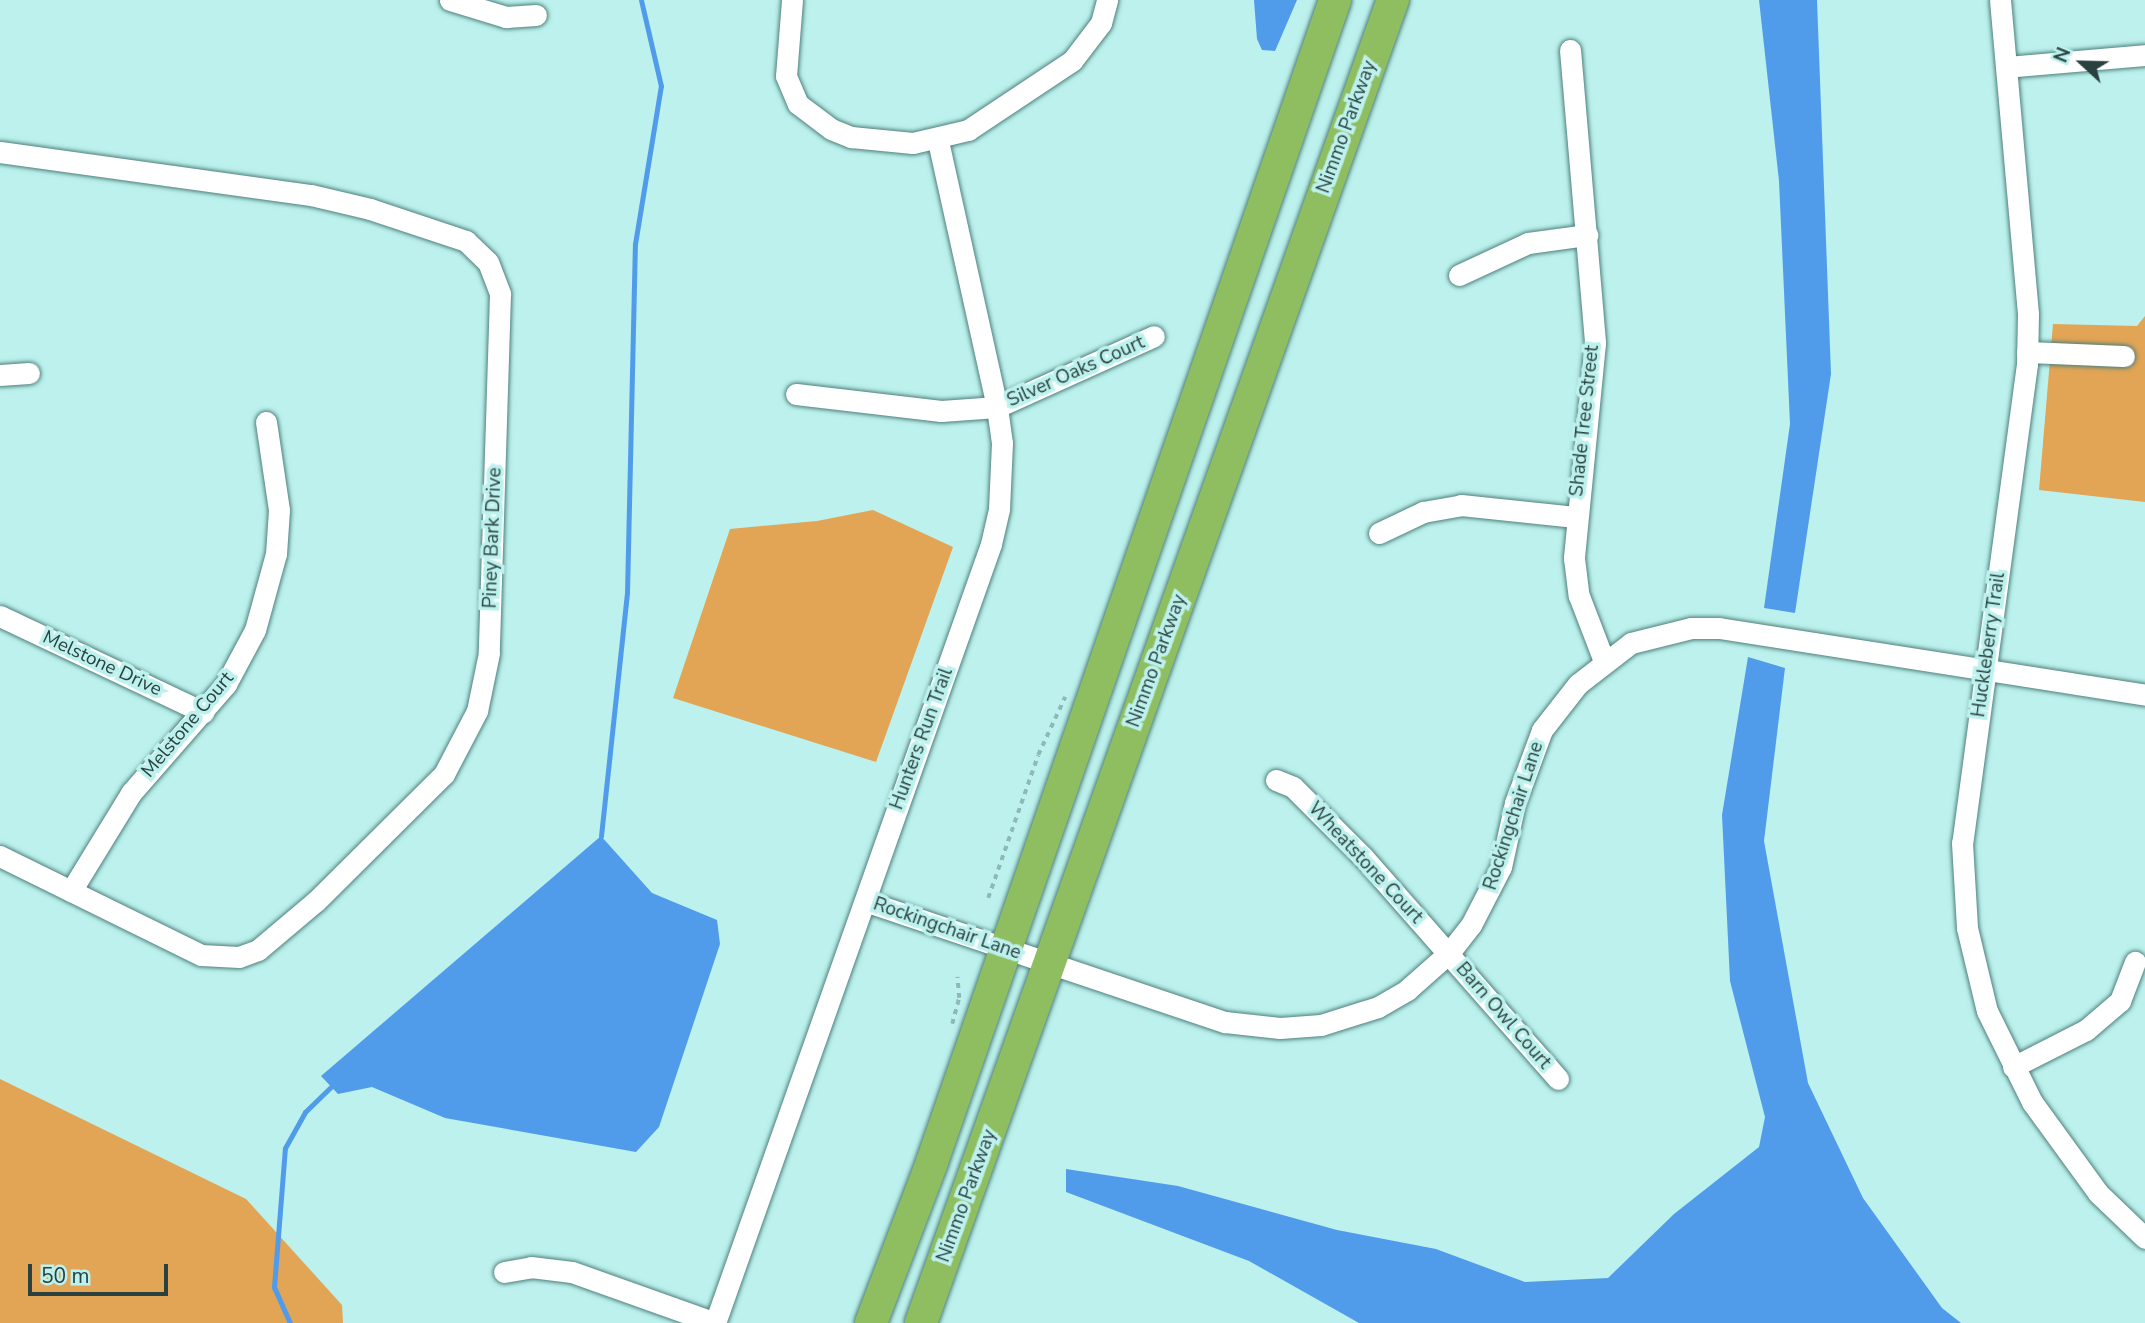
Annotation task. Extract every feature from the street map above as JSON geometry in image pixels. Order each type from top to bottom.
[{"type":"highway","points":[[871,1323],[1006,949],[1335,0]]},
{"type":"highway","name":"Nimmo Parkway","points":[[921,1323],[1393,0]]},
{"type":"street","points":[[450,0],[506,17],[536,15]]},
{"type":"street","points":[[792,0],[786,76],[798,104],[831,129],[851,137],[913,143],[938,140],[986,121],[1072,61],[1101,23],[1107,0]]},
{"type":"street","name":"Huckleberry Trail","points":[[2000,0],[2028,352],[1962,843],[1963,891],[1976,974],[2012,1067],[2066,1153],[2145,1238]]},
{"type":"street","name":"Shade Tree Street","points":[[1570,50],[1595,343],[1575,517],[1579,596],[1604,660]]},
{"type":"street","points":[[2006,67],[2145,55]]},
{"type":"street","name":"Hunters Run Trail","points":[[715,1323],[991,544],[1002,479],[997,407],[938,140]]},
{"type":"street","name":"Piney Bark Drive","points":[[0,152],[311,195],[370,209],[466,241],[488,262],[500,293],[489,653],[477,711],[444,774],[316,901],[258,950],[239,957],[201,955],[0,856]]},
{"type":"street","points":[[1460,275],[1528,243],[1587,235]]},
{"type":"street","name":"Silver Oaks Court","points":[[997,407],[1154,336]]},
{"type":"street","points":[[2028,352],[2124,356]]},
{"type":"street","points":[[0,375],[30,373]]},
{"type":"street","points":[[796,394],[941,411],[997,407]]},
{"type":"street","name":"Melstone Court","points":[[71,891],[131,793],[203,712],[241,661],[270,583],[279,510],[266,422]]},
{"type":"street","points":[[1379,533],[1423,512],[1461,505],[1575,517]]},
{"type":"street","name":"Melstone Drive","points":[[0,616],[203,712]]},
{"type":"street","name":"Rockingchair Lane","points":[[865,901],[1194,1013],[1280,1028],[1321,1025],[1378,1007],[1407,990],[1449,953],[1471,925],[1501,867],[1515,803],[1542,730],[1578,684],[1604,660],[1658,634],[1719,628],[2145,695]]},
{"type":"street","name":"Wheatstone Court","points":[[1276,780],[1293,787],[1449,953]]},
{"type":"street","name":"Barn Owl Court","points":[[1449,953],[1558,1079]]},
{"type":"street","points":[[2012,1067],[2095,1023],[2120,1001],[2135,962]]},
{"type":"street","points":[[504,1272],[531,1267],[572,1272],[715,1323]]},
{"type":"shaded area","points":[[2145,316],[2145,502],[2039,490],[2053,324],[2137,326]]},
{"type":"shaded area","points":[[873,510],[953,547],[876,762],[673,698],[730,529],[817,521]]},
{"type":"shaded area","points":[[0,1079],[246,1199],[342,1305],[343,1323],[0,1323]]},
{"type":"water","points":[[1254,0],[1297,0],[1275,51],[1262,50],[1257,39]]},
{"type":"water","points":[[1759,0],[1817,0],[1831,374],[1795,613],[1764,608],[1790,424],[1779,181]]},
{"type":"water","points":[[1748,657],[1785,668],[1764,841],[1808,1083],[1863,1198],[1942,1308],[1961,1323],[1359,1323],[1249,1261],[1066,1192],[1066,1169],[1178,1186],[1337,1230],[1436,1249],[1525,1282],[1608,1278],[1674,1214],[1759,1147],[1765,1117],[1730,981],[1722,815]]},
{"type":"water","points":[[601,836],[652,893],[717,920],[720,944],[659,1127],[636,1152],[445,1118],[372,1087],[338,1094],[321,1076]]},
{"type":"waterway","points":[[601,836],[627,593],[635,244],[661,86],[641,0]]},
{"type":"waterway","points":[[290,1323],[274,1287],[285,1148],[305,1112],[336,1082]]}]
